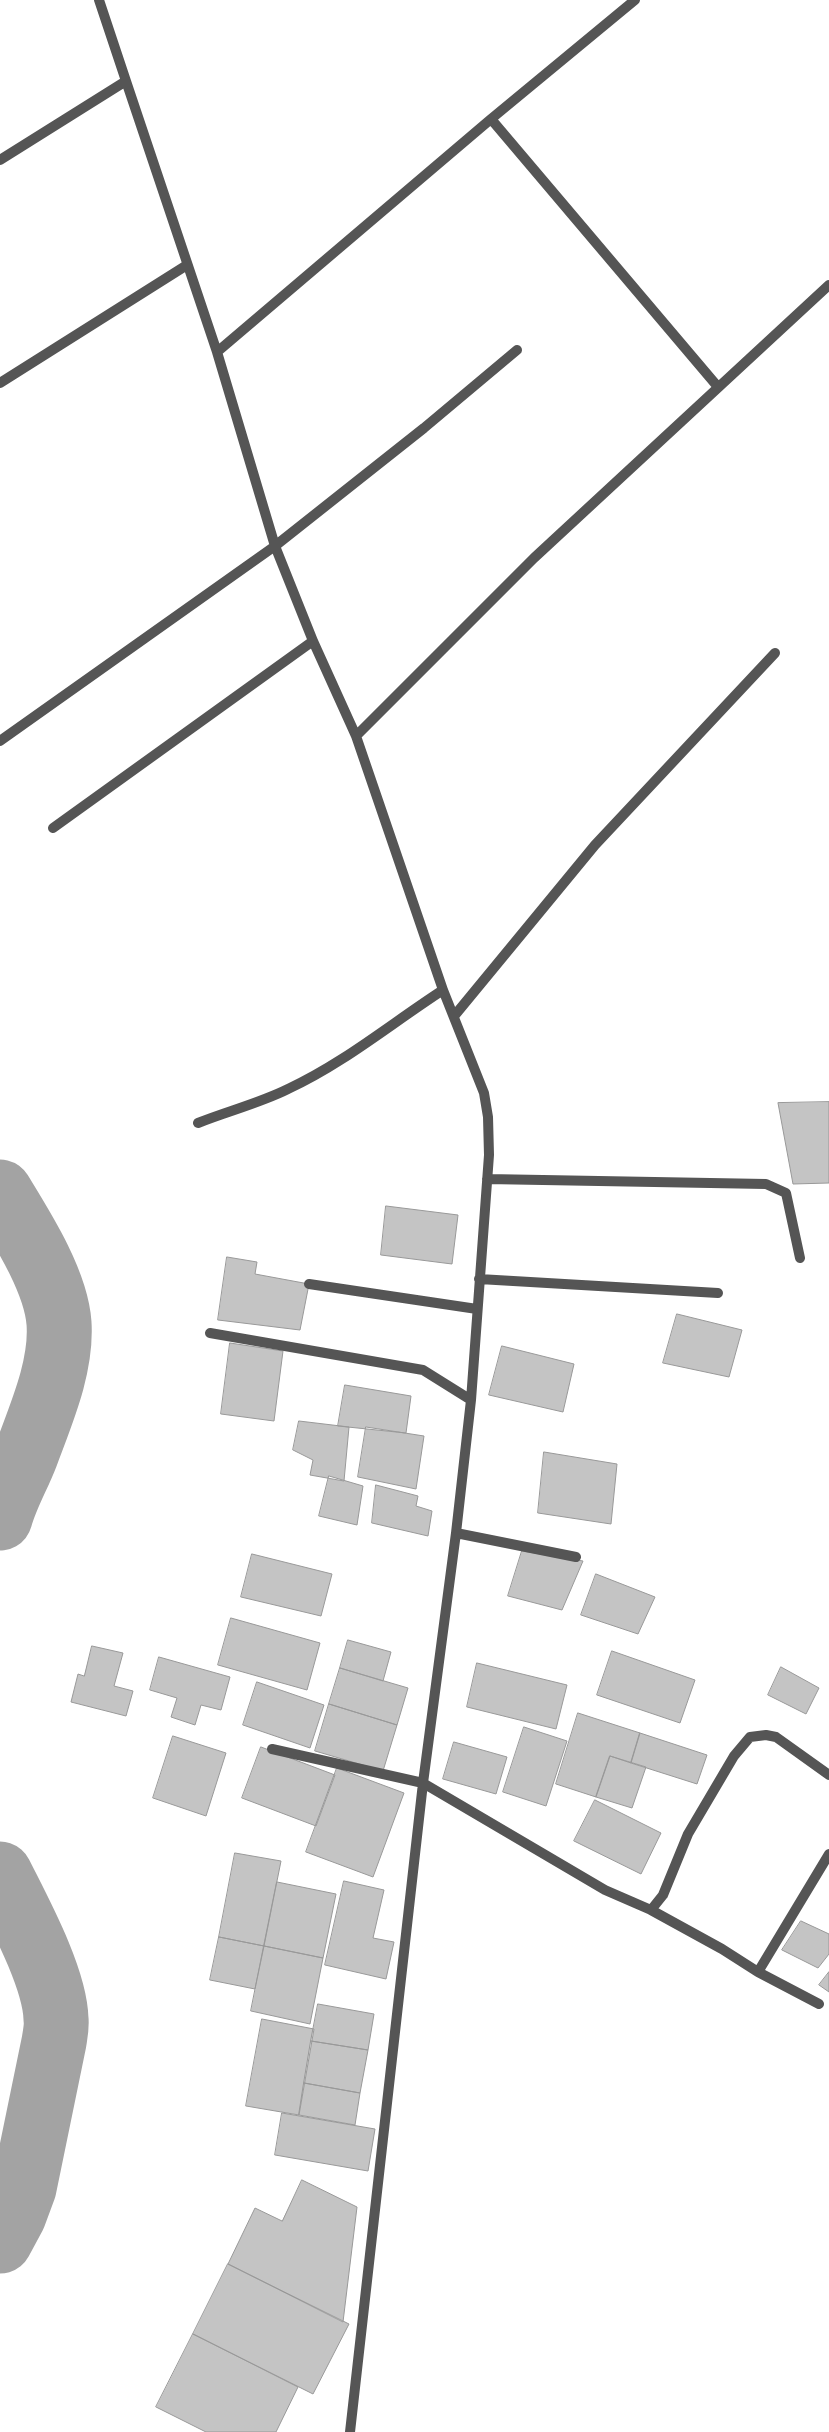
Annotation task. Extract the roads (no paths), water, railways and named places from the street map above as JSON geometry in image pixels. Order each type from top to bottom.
[{"type":"street","points":[[217,352],[491,119],[635,0]]},
{"type":"street","points":[[103,2],[126,81],[217,352],[275,546],[313,641],[356,736],[443,990],[484,1093],[488,1117],[487,1180],[476,1309],[471,1400],[456,1532],[423,1783],[350,2432]]},
{"type":"street","points":[[0,160],[126,81]]},
{"type":"street","points":[[491,119],[718,387]]},
{"type":"street","points":[[0,383],[187,265]]},
{"type":"street","points":[[356,736],[534,558],[829,285]]},
{"type":"street","points":[[0,741],[275,546],[424,428],[517,350]]},
{"type":"street","points":[[52,828],[313,641]]},
{"type":"street","points":[[454,1015],[595,845],[775,653]]},
{"type":"street","points":[[198,1123],[288,1090],[355,1053],[396,1020],[443,990]]},
{"type":"street","points":[[487,1180],[766,1184],[786,1193],[800,1258]]},
{"type":"street","points":[[479,1279],[718,1293]]},
{"type":"street","points":[[310,1284],[476,1309]]},
{"type":"street","points":[[210,1332],[423,1370],[471,1400]]},
{"type":"street","points":[[456,1532],[576,1557]]},
{"type":"street","points":[[651,1910],[663,1895],[688,1834],[734,1756],[750,1737],[758,1735],[776,1737],[829,1775]]},
{"type":"street","points":[[272,1749],[423,1783],[605,1890],[651,1910],[722,1949],[758,1972],[819,2004]]},
{"type":"street","points":[[758,1972],[829,1854]]},
{"type":"waterway","points":[[0,1192],[37,1255],[52,1290],[59,1323],[59,1340],[54,1373],[44,1407],[0,1518]]},
{"type":"waterway","points":[[0,1874],[43,1965],[54,2003],[56,2025],[24,2188],[14,2215],[0,2241]]}]
